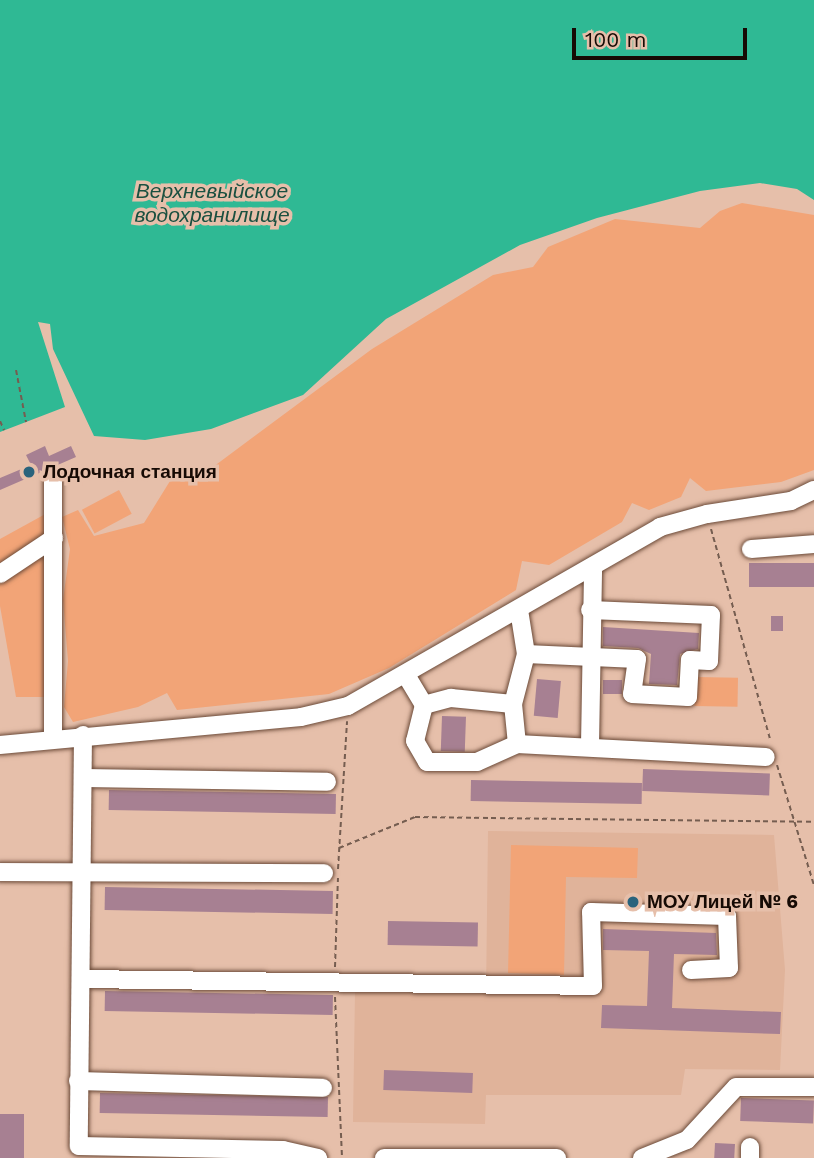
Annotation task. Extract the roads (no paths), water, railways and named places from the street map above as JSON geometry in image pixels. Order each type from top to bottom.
[{"type":"street","points":[[53,738],[54,481]]},
{"type":"street","points":[[0,745],[300,717],[348,706],[660,527],[706,514],[791,501],[814,490]]},
{"type":"street","points":[[0,574],[54,538]]},
{"type":"street","points":[[751,549],[814,544]]},
{"type":"street","points":[[590,745],[589,655],[593,566]]},
{"type":"street","points":[[517,744],[513,704],[526,654],[519,610]]},
{"type":"street","points":[[526,654],[637,659],[632,694],[688,697],[690,660],[709,661],[711,615],[590,610]]},
{"type":"street","points":[[406,674],[424,705],[415,741],[427,762],[477,762],[517,744],[771,752]]},
{"type":"street","points":[[424,705],[451,698],[513,704]]},
{"type":"street","points":[[83,736],[82,979],[77,1152],[283,1150],[318,1158]]},
{"type":"street","points":[[84,778],[327,782]]},
{"type":"street","points":[[0,872],[324,873]]},
{"type":"street","points":[[82,979],[593,986],[591,912],[727,916],[729,968],[691,970]]},
{"type":"street","points":[[78,1081],[323,1088]]},
{"type":"street","points":[[642,1158],[687,1140],[736,1087],[814,1087]]},
{"type":"street","points":[[687,1140],[687,1158]]},
{"type":"street","points":[[384,1158],[556,1158]]},
{"type":"water","name":"Верхневыйское водохранилище","points":[[0,0],[814,0],[814,200],[797,189],[760,183],[700,191],[597,218],[520,245],[386,319],[303,395],[211,429],[145,440],[94,436],[53,349],[50,324],[38,322],[65,407],[0,432]]},
{"type":"place","name":"Лодочная станция","points":[[29,472]]},
{"type":"place","name":"МОУ Лицей № 6","points":[[633,902]]}]
